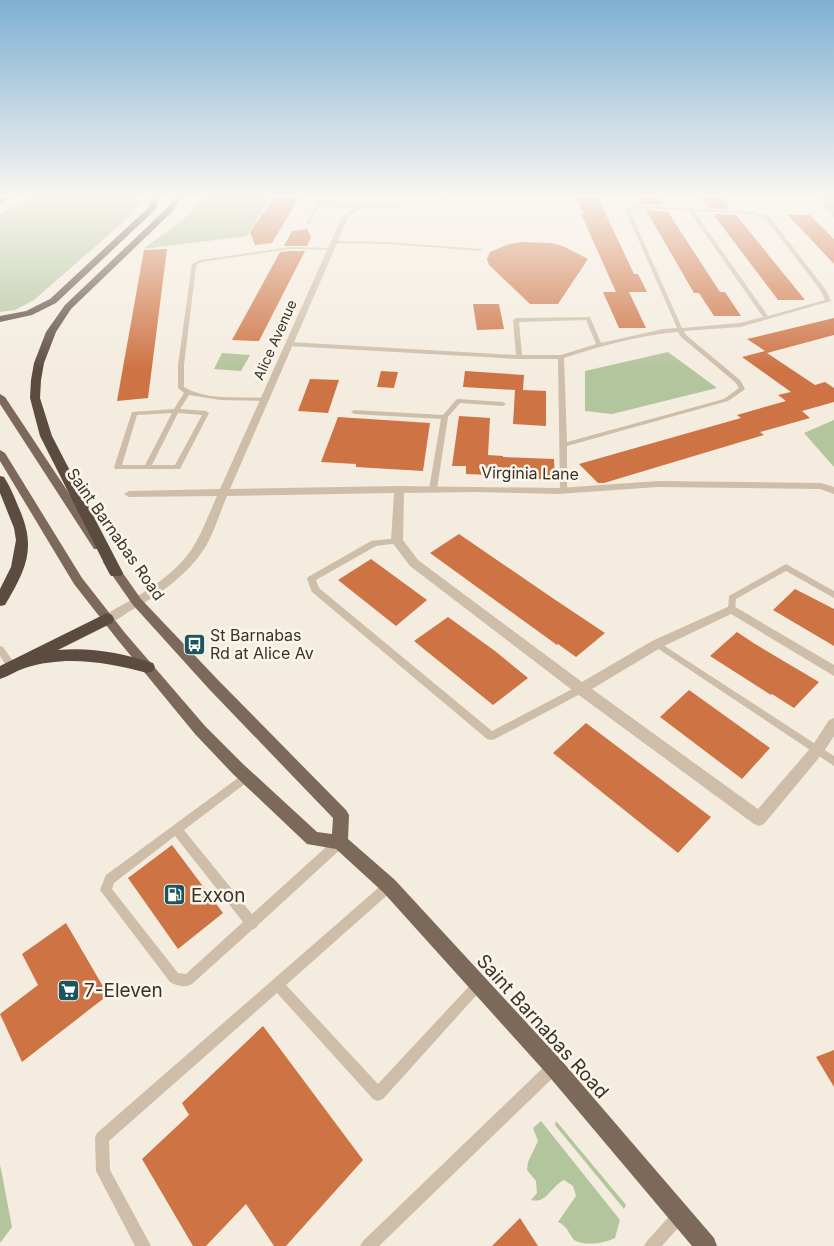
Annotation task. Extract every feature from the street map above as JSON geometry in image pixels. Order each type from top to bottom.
[{"type":"highway","points":[[0,319],[29,313],[53,301],[103,254]]},
{"type":"highway","points":[[116,573],[46,436],[35,398],[39,363],[51,332],[68,307],[122,254]]},
{"type":"highway","points":[[0,480],[18,518],[22,533],[23,549],[18,572],[0,601]]},
{"type":"highway","points":[[10,668],[107,619]]},
{"type":"highway","points":[[10,668],[72,654],[114,658],[146,667]]},
{"type":"main road","name":"Saint Barnabas Road","points":[[0,397],[137,602],[214,685],[341,815],[340,842],[389,886],[554,1067],[706,1246]]},
{"type":"main road","points":[[0,453],[78,581],[146,667],[200,730],[246,777],[313,839],[340,842]]},
{"type":"street","name":"Alice Avenue","points":[[225,492],[328,254]]},
{"type":"street","name":"Virginia Lane","points":[[129,494],[399,489],[564,490],[658,484],[821,486],[834,491]]},
{"type":"street","points":[[399,489],[397,541],[414,563],[758,819],[818,750],[834,724]]},
{"type":"street","points":[[107,619],[137,602],[176,575],[191,560],[206,534],[225,492]]},
{"type":"street","points":[[581,689],[657,644],[732,609],[834,671]]},
{"type":"lane","points":[[248,254],[200,261],[194,265],[181,364],[181,388],[187,393],[264,400]]},
{"type":"lane","points":[[564,445],[726,400],[740,392],[742,385],[687,339],[680,329],[647,254]]},
{"type":"lane","points":[[722,254],[766,317]]},
{"type":"lane","points":[[289,344],[519,357],[561,357],[599,345],[680,329],[726,327],[828,301],[828,297],[795,254]]},
{"type":"lane","points":[[519,357],[516,320],[588,318],[599,345]]},
{"type":"lane","points":[[561,357],[564,490]]},
{"type":"lane","points":[[147,467],[187,393]]},
{"type":"lane","points":[[433,489],[445,417],[458,401],[503,404]]},
{"type":"lane","points":[[176,411],[206,413],[177,467],[118,467],[134,413],[176,411]]},
{"type":"lane","points":[[354,412],[445,417]]},
{"type":"lane","points":[[397,541],[374,543],[310,578],[315,590],[491,736],[581,689]]},
{"type":"lane","points":[[732,609],[732,598],[786,567],[834,595]]},
{"type":"lane","points":[[657,644],[834,762]]},
{"type":"lane","points":[[0,650],[10,668]]},
{"type":"lane","points":[[246,777],[110,879],[106,890],[174,978],[188,980],[252,924],[340,842]]},
{"type":"lane","points":[[176,830],[252,924]]},
{"type":"lane","points":[[143,1246],[103,1172],[102,1138],[389,886]]},
{"type":"lane","points":[[277,984],[378,1094],[478,985]]},
{"type":"lane","points":[[368,1246],[554,1067]]},
{"type":"lane","points":[[652,1246],[680,1215]]},
{"type":"green space","points":[[0,254],[86,254],[34,300],[15,310],[0,312]]},
{"type":"green space","points":[[668,352],[717,388],[612,414],[585,411],[585,371]]},
{"type":"green space","points":[[222,353],[250,355],[241,371],[214,369]]},
{"type":"green space","points":[[834,420],[834,467],[804,433]]},
{"type":"green space","points":[[541,1121],[620,1220],[615,1238],[594,1244],[578,1242],[558,1222],[576,1196],[573,1186],[564,1180],[545,1197],[536,1201],[531,1200],[537,1193],[536,1181],[527,1170],[528,1162],[538,1141],[533,1128]]},
{"type":"green space","points":[[556,1121],[626,1205],[624,1209],[555,1125]]},
{"type":"green space","points":[[0,1164],[12,1227],[0,1243]]},
{"type":"building","points":[[143,254],[166,254],[148,398],[117,401]]},
{"type":"building","points":[[279,254],[303,254],[259,341],[232,340]]},
{"type":"building","points":[[489,254],[579,254],[588,259],[558,304],[530,304],[489,265],[487,259]]},
{"type":"building","points":[[599,254],[625,254],[634,274],[638,274],[647,292],[629,292],[646,328],[619,328],[603,292],[616,292]]},
{"type":"building","points":[[672,254],[695,254],[720,292],[725,292],[741,316],[714,316],[699,293],[694,293]]},
{"type":"building","points":[[743,254],[768,254],[805,300],[778,300]]},
{"type":"building","points":[[825,254],[834,254],[834,264]]},
{"type":"building","points":[[473,304],[499,304],[504,329],[477,330]]},
{"type":"building","points":[[834,318],[834,335],[767,353],[815,385],[825,382],[834,388],[834,402],[802,411],[810,418],[760,432],[764,435],[604,483],[598,483],[579,464],[741,418],[737,415],[786,401],[778,395],[791,392],[742,357],[765,351],[747,339]]},
{"type":"building","points":[[381,371],[398,372],[394,388],[377,387]]},
{"type":"building","points":[[465,371],[524,375],[523,390],[546,391],[546,426],[513,424],[515,390],[463,387]]},
{"type":"building","points":[[310,379],[339,380],[328,413],[298,411]]},
{"type":"building","points":[[459,416],[490,418],[488,455],[554,459],[555,480],[538,479],[538,477],[466,474],[466,466],[452,466]]},
{"type":"building","points":[[338,417],[430,423],[423,471],[356,467],[356,464],[321,462]]},
{"type":"building","points":[[459,534],[605,633],[576,657],[557,645],[430,553]]},
{"type":"building","points":[[371,559],[427,600],[396,626],[338,580]]},
{"type":"building","points":[[795,589],[834,609],[834,646],[773,610]]},
{"type":"building","points":[[448,617],[528,678],[493,705],[414,641]]},
{"type":"building","points":[[737,632],[819,682],[794,708],[710,656]]},
{"type":"building","points":[[689,690],[770,748],[742,779],[660,717]]},
{"type":"building","points":[[586,723],[711,817],[678,853],[553,753]]},
{"type":"building","name":"Exxon","points":[[172,845],[223,913],[178,949],[128,878]]},
{"type":"building","name":"7-Eleven","points":[[66,923],[108,995],[22,1062],[0,1014],[38,985],[22,954]]},
{"type":"building","points":[[263,1026],[363,1160],[286,1246],[274,1246],[246,1204],[206,1246],[193,1246],[142,1159],[189,1115],[182,1103]]},
{"type":"building","points":[[834,1050],[834,1087],[816,1057]]},
{"type":"building","points":[[520,1218],[538,1246],[492,1246]]},
{"type":"place","name":"St Barnabas Rd at Alice Av","points":[[194,644]]},
{"type":"place","name":"Exxon","points":[[175,895]]},
{"type":"place","name":"7-Eleven","points":[[68,990]]}]
